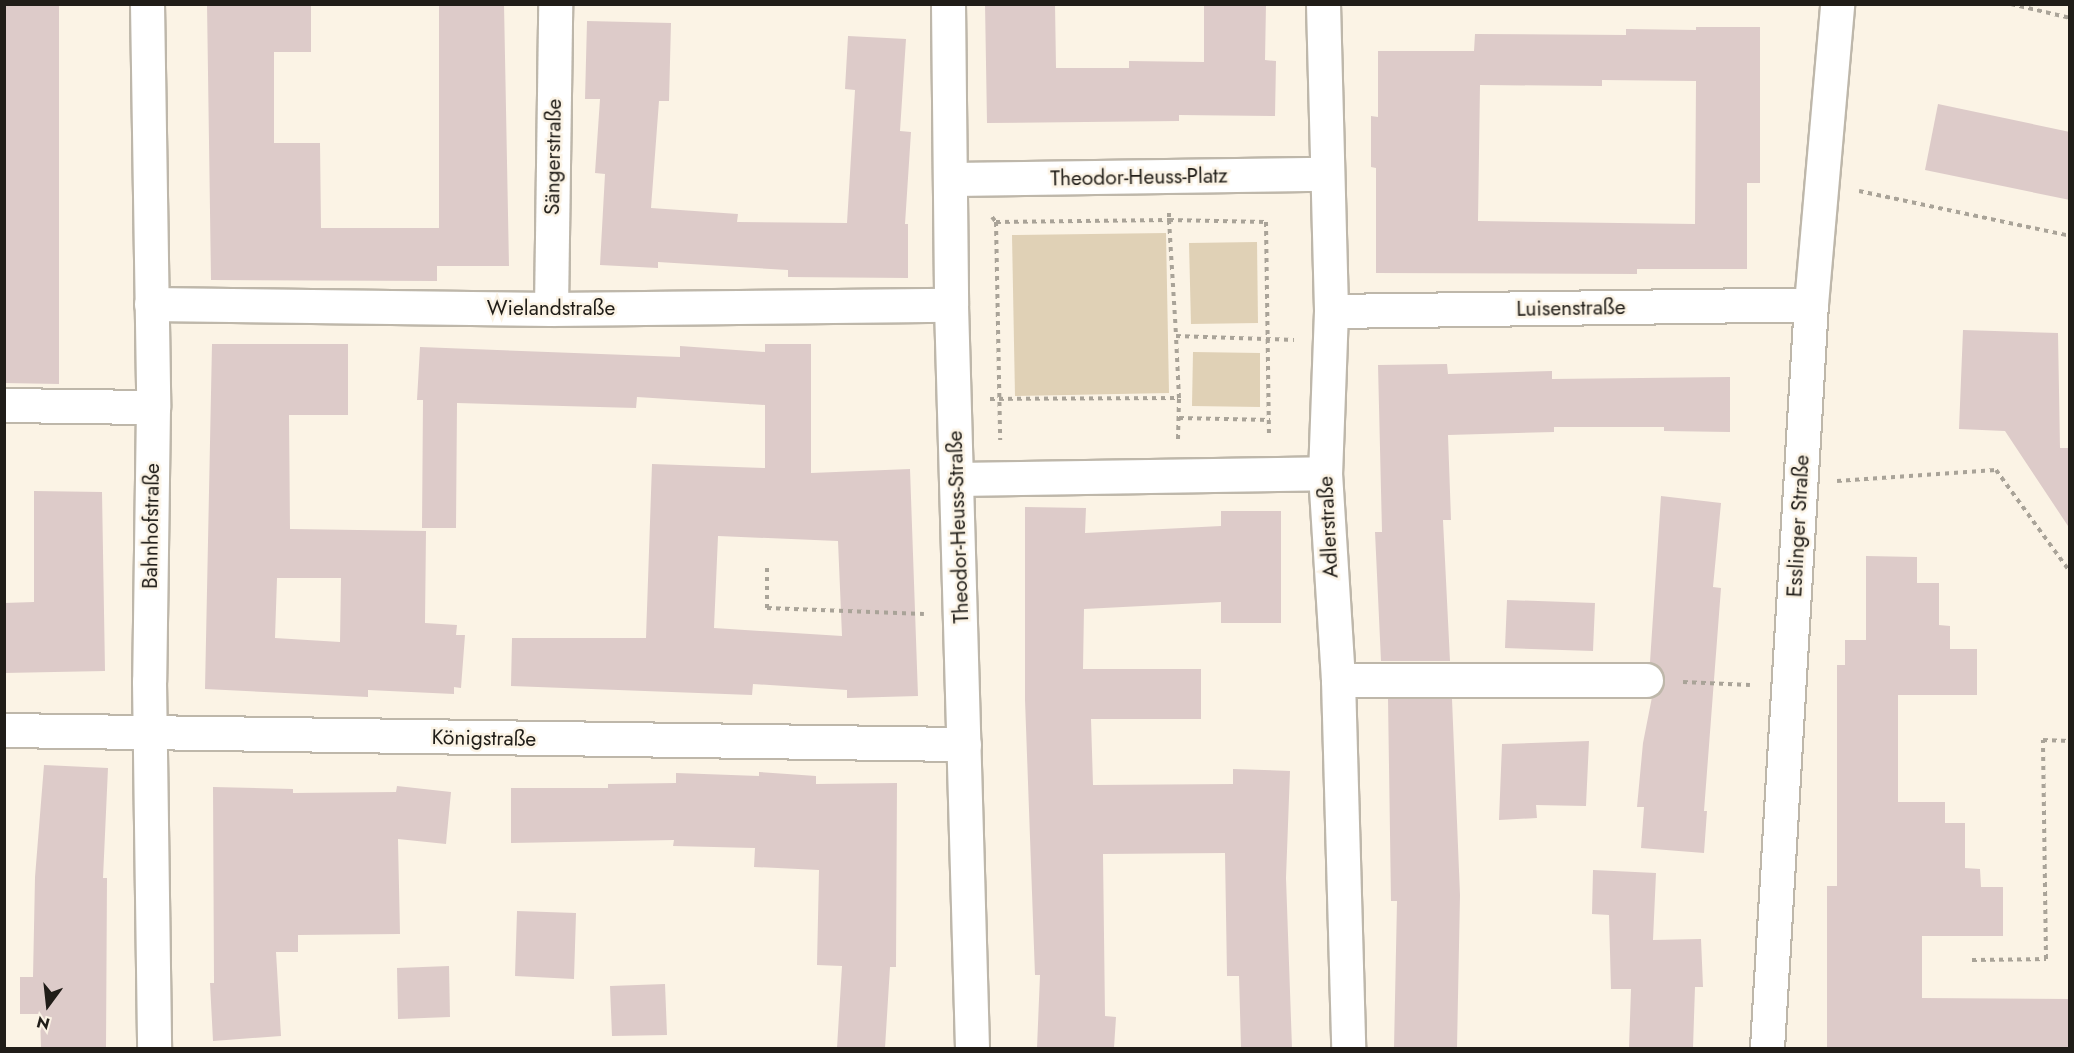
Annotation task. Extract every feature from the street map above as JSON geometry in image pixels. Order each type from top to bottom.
[{"type":"street","name":"Bahnhofstraße","points":[[147,4],[153,407],[150,734],[154,1048]]},
{"type":"street","name":"Sängerstraße","points":[[551,309],[555,4]]},
{"type":"street","name":"Theodor-Heuss-Straße","points":[[948,4],[952,179],[951,305],[972,1048]]},
{"type":"street","name":"Adlerstraße","points":[[1323,4],[1330,327],[1324,473],[1338,680],[1348,1048]]},
{"type":"street","name":"Esslinger Straße","points":[[1767,1048],[1811,304],[1824,184],[1837,4]]},
{"type":"street","name":"Theodor-Heuss-Platz","points":[[952,179],[1326,174]]},
{"type":"street","name":"Wielandstraße","points":[[151,304],[551,309],[951,305]]},
{"type":"street","name":"Luisenstraße","points":[[1330,327],[1811,304]]},
{"type":"street","points":[[4,405],[153,407]]},
{"type":"street","points":[[957,479],[1324,473]]},
{"type":"street","points":[[1338,680],[1646,680]]},
{"type":"street","name":"Königstraße","points":[[4,730],[150,734],[964,744]]},
{"type":"path","points":[[2011,4],[2070,18]]},
{"type":"path","points":[[1824,184],[2070,236]]},
{"type":"path","points":[[954,399],[1179,398],[1169,220]]},
{"type":"path","points":[[996,222],[1001,399],[999,477]]},
{"type":"path","points":[[1266,222],[1270,338],[1269,433]]},
{"type":"path","points":[[1176,336],[1270,338],[1330,327]]},
{"type":"path","points":[[1179,418],[1270,420]]},
{"type":"path","points":[[1800,484],[1996,470],[2070,572]]},
{"type":"path","points":[[767,568],[767,608],[960,615]]},
{"type":"path","points":[[1646,680],[1788,688]]},
{"type":"path","points":[[1972,960],[2046,959],[2043,740],[2070,741]]},
{"type":"shaded area","points":[[1166,233],[1169,393],[1015,396],[1012,235]]},
{"type":"shaded area","points":[[1257,242],[1258,323],[1191,324],[1189,243]]},
{"type":"shaded area","points":[[1193,352],[1260,353],[1260,407],[1192,406]]},
{"type":"building","points":[[4,4],[59,4],[59,384],[4,383]]},
{"type":"building","points":[[207,4],[311,4],[311,52],[274,52],[274,143],[320,143],[321,228],[439,228],[439,4],[504,4],[509,266],[437,266],[437,281],[211,280]]},
{"type":"building","points":[[985,4],[1055,4],[1056,68],[1129,68],[1129,61],[1204,62],[1204,4],[1266,4],[1265,60],[1276,61],[1275,116],[1179,115],[1179,121],[987,123]]},
{"type":"building","points":[[587,21],[671,23],[669,101],[659,101],[651,208],[738,214],[737,222],[847,223],[855,90],[845,89],[848,36],[906,39],[900,131],[911,132],[905,224],[908,224],[908,278],[788,277],[788,270],[658,262],[658,268],[600,265],[605,174],[595,173],[600,99],[585,99]]},
{"type":"building","points":[[1696,27],[1760,27],[1760,183],[1747,183],[1747,269],[1637,269],[1637,274],[1376,273],[1376,168],[1371,167],[1371,116],[1378,117],[1378,51],[1474,51],[1475,34],[1626,35],[1626,29],[1696,30]],"holes":[[[1602,80],[1696,81],[1695,224],[1478,221],[1480,85],[1602,86]]]},
{"type":"building","points":[[1938,104],[2070,132],[2070,200],[1925,170]]},
{"type":"building","points":[[1963,330],[2058,333],[2060,448],[2070,448],[2070,529],[2005,431],[1959,429]]},
{"type":"building","points":[[212,344],[348,344],[348,415],[289,415],[290,529],[426,531],[425,623],[457,625],[456,635],[465,635],[461,688],[454,687],[454,694],[368,690],[368,697],[205,689]],"holes":[[[277,578],[341,578],[340,642],[275,638]]]},
{"type":"building","points":[[765,344],[811,344],[811,473],[910,469],[918,696],[847,698],[847,690],[753,684],[752,695],[511,686],[512,638],[646,638],[652,464],[765,468],[765,405],[637,397],[636,408],[457,403],[456,528],[422,528],[423,400],[417,400],[420,347],[680,357],[680,346],[765,352]],"holes":[[[718,536],[838,541],[842,636],[714,628]]]},
{"type":"building","points":[[1447,364],[1448,374],[1552,371],[1552,379],[1730,377],[1730,432],[1664,431],[1664,427],[1554,427],[1554,432],[1448,435],[1451,520],[1443,520],[1450,661],[1381,661],[1375,532],[1382,532],[1378,365]]},
{"type":"building","points":[[34,491],[102,492],[105,671],[4,673],[4,603],[34,602]]},
{"type":"building","points":[[1661,496],[1721,503],[1713,587],[1721,588],[1704,811],[1707,811],[1704,853],[1641,848],[1644,807],[1637,807],[1643,743],[1652,697],[1662,690],[1665,681],[1662,670],[1650,662]]},
{"type":"building","points":[[1025,507],[1086,508],[1085,533],[1221,526],[1221,511],[1281,511],[1281,623],[1221,623],[1221,602],[1084,609],[1083,669],[1201,669],[1201,719],[1091,719],[1093,785],[1233,784],[1233,769],[1290,771],[1286,878],[1292,1048],[1241,1048],[1239,976],[1227,976],[1225,853],[1103,854],[1105,1016],[1116,1017],[1114,1048],[1037,1048],[1040,975],[1035,975],[1025,700]]},
{"type":"building","points":[[1866,556],[1917,557],[1917,583],[1939,583],[1939,625],[1950,626],[1950,649],[1977,649],[1977,695],[1898,695],[1898,802],[1945,802],[1945,823],[1965,823],[1965,868],[1980,869],[1981,887],[2003,887],[2003,936],[1922,936],[1922,998],[2070,999],[2070,1048],[1827,1048],[1827,886],[1837,886],[1837,665],[1845,665],[1845,640],[1866,640]]},
{"type":"building","points":[[1507,600],[1595,603],[1593,651],[1505,648]]},
{"type":"building","points":[[1388,699],[1452,699],[1460,895],[1457,1048],[1394,1048],[1397,901],[1391,901]]},
{"type":"building","points":[[1589,741],[1586,806],[1536,805],[1537,818],[1499,820],[1502,744]]},
{"type":"building","points":[[44,765],[108,768],[103,878],[107,878],[106,1048],[41,1048],[40,1014],[20,1014],[20,977],[33,977],[35,877]]},
{"type":"building","points":[[759,772],[816,776],[816,784],[897,783],[896,967],[890,967],[885,1048],[837,1048],[842,966],[817,965],[819,870],[754,867],[755,848],[673,846],[674,840],[511,843],[511,788],[608,788],[608,784],[676,783],[676,773],[759,776]]},
{"type":"building","points":[[397,786],[451,792],[446,844],[398,839],[400,934],[298,935],[298,952],[276,952],[281,1036],[213,1041],[210,983],[214,983],[213,787],[293,789],[293,793],[396,792]]},
{"type":"building","points":[[1593,870],[1656,873],[1653,940],[1701,939],[1703,987],[1695,987],[1693,1048],[1629,1048],[1631,989],[1611,989],[1609,915],[1592,914]]},
{"type":"building","points":[[517,911],[576,913],[574,979],[515,976]]},
{"type":"building","points":[[449,966],[450,1017],[398,1019],[397,968]]},
{"type":"building","points":[[665,984],[667,1035],[612,1036],[610,986]]}]
